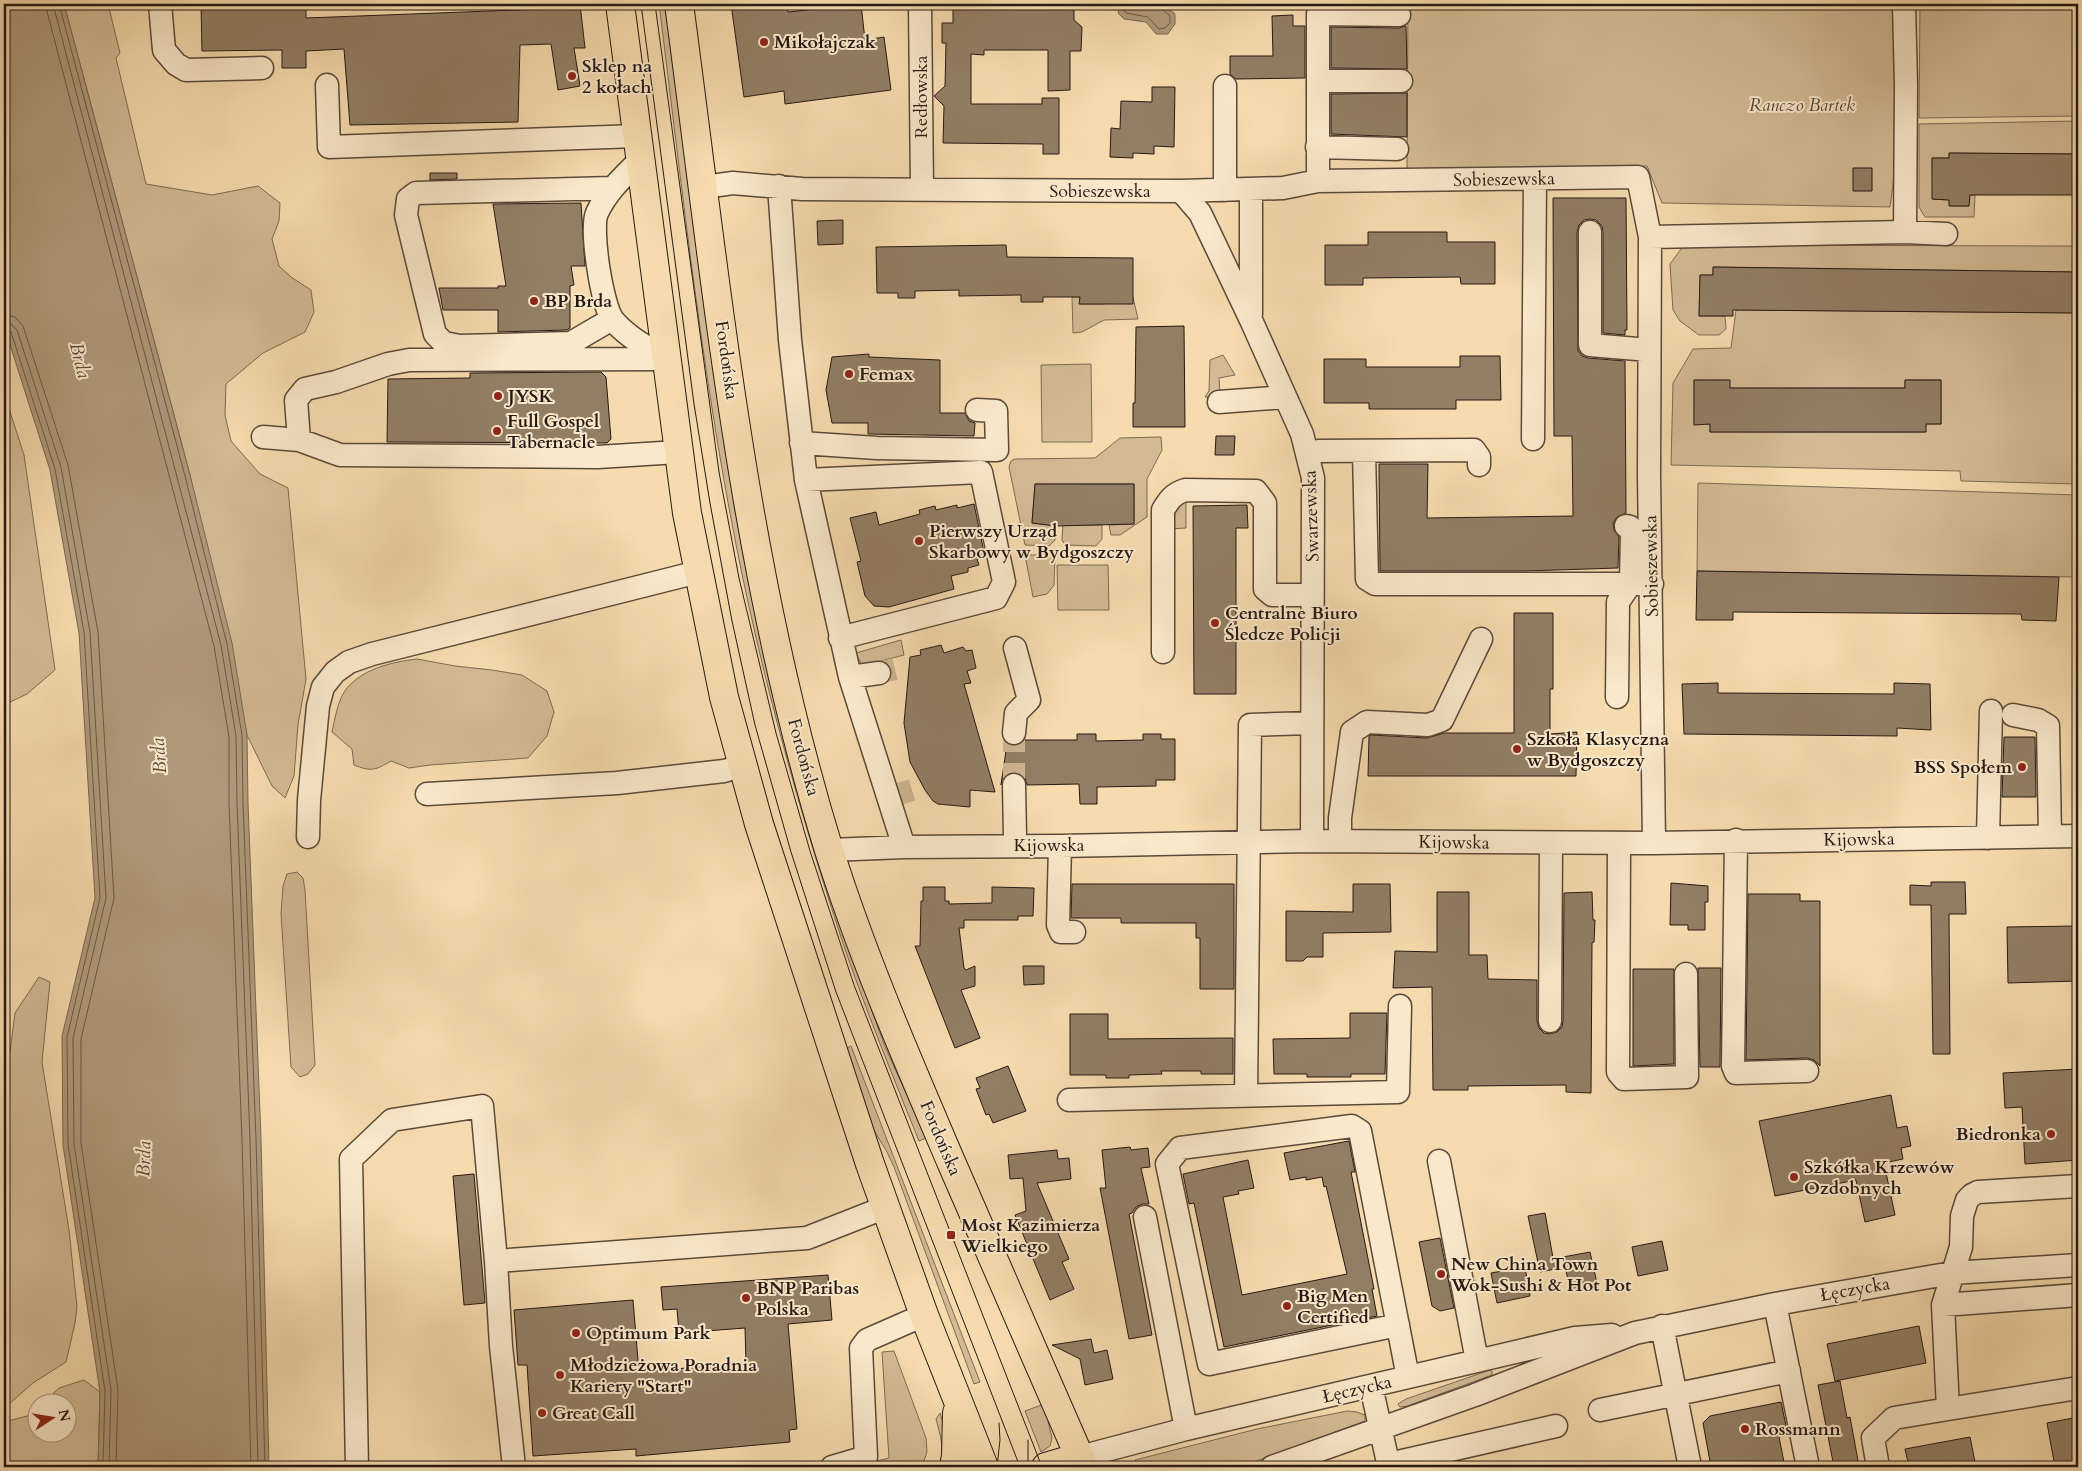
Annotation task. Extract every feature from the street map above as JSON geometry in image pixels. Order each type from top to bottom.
[{"type":"main road","points":[[620,4],[678,452],[714,653],[742,766],[823,1025],[870,1164],[924,1316],[984,1467]]},
{"type":"main road","name":"Fordońska","points":[[679,4],[747,500],[771,629],[802,755],[830,850],[892,1024],[1082,1462]]},
{"type":"main road","points":[[954,1467],[958,1431],[957,1399]]},
{"type":"main road","points":[[1046,1467],[1082,1462]]},
{"type":"street","points":[[160,4],[164,50],[176,64],[186,70],[262,68]]},
{"type":"street","name":"Redłowska","points":[[920,4],[922,189]]},
{"type":"street","points":[[1904,4],[1906,85],[1905,232]]},
{"type":"street","points":[[1318,181],[1318,14],[1400,15]]},
{"type":"street","points":[[1318,81],[1401,81]]},
{"type":"street","points":[[327,85],[328,147],[638,148]]},
{"type":"street","points":[[1225,86],[1225,190]]},
{"type":"street","points":[[1317,147],[1397,149]]},
{"type":"street","points":[[638,148],[596,214],[595,244],[606,307],[612,318],[621,329],[666,359]]},
{"type":"street","name":"Sobieszewska","points":[[704,187],[733,184],[802,189],[1181,191],[1283,188],[1318,181],[1535,180],[1638,177],[1650,237],[1649,350],[1641,583],[1654,843]]},
{"type":"street","points":[[1533,439],[1535,180]]},
{"type":"street","points":[[779,186],[790,340],[806,480],[850,677],[893,796],[904,847]]},
{"type":"street","points":[[612,188],[416,193],[408,199],[406,215],[435,334],[444,343],[460,346],[571,343],[612,318]]},
{"type":"street","points":[[1251,190],[1251,320]]},
{"type":"street","name":"Swarzewska","points":[[1181,191],[1200,213],[1251,320],[1302,434],[1313,478],[1312,841]]},
{"type":"street","points":[[1590,232],[1590,345],[1649,350]]},
{"type":"street","points":[[1650,237],[1905,232],[1946,234]]},
{"type":"street","points":[[299,440],[296,400],[304,389],[336,382],[388,364],[409,360],[666,359]]},
{"type":"street","points":[[1219,402],[1286,397]]},
{"type":"street","points":[[801,443],[877,448],[998,450],[996,411],[977,410]]},
{"type":"street","points":[[264,437],[299,440],[340,455],[598,458],[678,452]]},
{"type":"street","points":[[1308,457],[1318,451],[1474,450],[1479,457],[1479,465]]},
{"type":"street","points":[[1364,452],[1367,579],[1375,584],[1641,583]]},
{"type":"street","points":[[806,480],[981,472],[1004,582],[996,598],[840,638]]},
{"type":"street","points":[[1163,652],[1163,510],[1176,493],[1185,490],[1256,491],[1265,503],[1265,589],[1272,595],[1312,594]]},
{"type":"street","points":[[1626,526],[1630,527],[1632,532],[1641,583]]},
{"type":"street","points":[[308,837],[309,800],[318,706],[323,687],[334,672],[349,662],[372,654],[698,572]]},
{"type":"street","points":[[1617,697],[1618,602],[1641,583]]},
{"type":"street","points":[[1340,841],[1340,818],[1352,732],[1368,722],[1428,725],[1442,720],[1480,639]]},
{"type":"street","points":[[1014,733],[1016,713],[1028,700],[1015,648]]},
{"type":"street","points":[[850,677],[879,673]]},
{"type":"street","points":[[1988,838],[2002,713],[2038,720],[2048,726],[2050,836]]},
{"type":"street","points":[[1246,1095],[1250,725],[1311,723]]},
{"type":"street","points":[[427,794],[617,783],[724,771],[742,766]]},
{"type":"street","points":[[1014,786],[1015,837],[1017,845]]},
{"type":"street","name":"Kijowska","points":[[830,850],[904,847],[1312,841],[1654,843],[1736,840],[2078,836]]},
{"type":"street","points":[[1736,840],[1733,1066],[1736,1073],[1807,1070]]},
{"type":"street","points":[[1550,1021],[1551,843]]},
{"type":"street","points":[[1619,843],[1618,1072],[1624,1079],[1687,1077],[1686,974]]},
{"type":"street","points":[[1060,846],[1058,925],[1061,932],[1074,932]]},
{"type":"street","points":[[1069,1100],[1398,1092],[1400,1006]]},
{"type":"street","points":[[357,1467],[351,1159],[392,1120],[482,1106],[496,1261],[501,1346],[514,1467]]},
{"type":"street","points":[[1398,1325],[1209,1364],[1168,1164],[1180,1148],[1352,1126],[1360,1131],[1398,1325],[1408,1377]]},
{"type":"street","points":[[1439,1161],[1477,1361]]},
{"type":"street","points":[[1948,1409],[1942,1304],[1961,1247],[1962,1216],[1967,1200],[1978,1192],[2078,1186]]},
{"type":"street","points":[[496,1261],[807,1238],[886,1207]]},
{"type":"street","points":[[1145,1217],[1186,1429]]},
{"type":"street","name":"Łęczycka","points":[[1272,1467],[1476,1395],[1635,1333],[1662,1326],[1952,1273],[2078,1266]]},
{"type":"street","points":[[1942,1304],[2078,1295]]},
{"type":"street","points":[[1775,1304],[1808,1467]]},
{"type":"street","points":[[832,1467],[866,1457],[862,1344],[866,1340],[924,1316]]},
{"type":"street","points":[[1662,1326],[1690,1467]]},
{"type":"street","name":"Łęczycka","points":[[1082,1462],[1186,1429],[1575,1338],[1635,1333]]},
{"type":"street","points":[[1600,1410],[1790,1371]]},
{"type":"street","points":[[1371,1386],[1389,1466],[1556,1426]]},
{"type":"street","points":[[1878,1467],[1872,1438],[1894,1418],[2078,1388]]},
{"type":"green space","points":[[64,4],[108,4],[120,53],[116,58],[146,184],[212,195],[258,186],[280,203],[279,221],[272,239],[279,266],[291,277],[311,290],[314,312],[305,332],[263,353],[226,384],[225,415],[231,441],[260,474],[288,488],[306,679],[298,725],[294,776],[285,798],[272,786],[247,735],[190,475]]},
{"type":"green space","points":[[659,4],[667,4],[774,689],[798,792],[842,929],[884,1044],[926,1138],[919,1141],[847,955],[802,814],[764,670],[742,574],[728,504],[705,362]]},
{"type":"green space","name":"Ranczo Bartek","points":[[1408,4],[1904,4],[1906,85],[1890,207],[1662,203],[1647,166],[1407,169]]},
{"type":"green space","points":[[1920,4],[1942,4],[1942,7],[2078,7],[2078,116],[1919,118]]},
{"type":"green space","points":[[2078,121],[2078,154],[1949,153],[1949,158],[1932,158],[1933,199],[1949,200],[1950,206],[1969,206],[1969,195],[1975,195],[1974,217],[1925,217],[1919,207],[1919,124]]},
{"type":"green space","points":[[1684,245],[2078,246],[2078,272],[1713,267],[1713,275],[1700,275],[1699,316],[1725,316],[1726,329],[1719,335],[1699,335],[1680,321],[1673,310],[1670,264]]},
{"type":"green space","points":[[1105,296],[1133,297],[1138,319],[1104,320],[1082,332],[1073,333],[1072,297],[1080,297],[1080,304],[1105,304]]},
{"type":"green space","points":[[1736,310],[2078,313],[2078,484],[1961,481],[1960,471],[1671,465],[1673,383],[1693,349],[1731,348]],"holes":[[[1694,380],[1729,380],[1730,388],[1905,388],[1905,380],[1941,380],[1941,424],[1926,424],[1925,432],[1710,432],[1710,424],[1694,424]]]},
{"type":"green space","points":[[1223,355],[1235,375],[1219,378],[1220,392],[1211,394],[1212,397],[1205,397],[1209,391],[1210,360]]},
{"type":"green space","points":[[1091,364],[1092,442],[1042,442],[1041,365]]},
{"type":"green space","points":[[4,393],[24,455],[55,670],[27,694],[4,705]]},
{"type":"green space","points":[[1161,437],[1162,450],[1147,479],[1147,517],[1120,535],[1111,535],[1109,525],[1134,524],[1134,484],[1035,484],[1032,523],[1056,526],[1055,540],[1049,546],[1025,545],[1009,467],[1011,461],[1015,459],[1095,458],[1120,438]]},
{"type":"green space","points":[[1698,483],[2078,495],[2078,577],[1697,571]]},
{"type":"green space","points":[[1186,498],[1186,528],[1167,529],[1170,509]]},
{"type":"green space","points":[[1063,525],[1102,525],[1102,539],[1096,546],[1065,545],[1062,540]]},
{"type":"green space","points":[[1025,555],[1055,556],[1054,585],[1047,594],[1033,597]]},
{"type":"green space","points":[[1057,565],[1108,565],[1109,610],[1058,610]]},
{"type":"green space","points":[[901,640],[904,655],[862,666],[856,653]]},
{"type":"green space","points":[[417,659],[522,675],[547,691],[554,712],[547,736],[528,758],[409,768],[391,761],[373,769],[365,769],[354,765],[352,749],[332,732],[337,709],[344,692],[354,681],[370,671],[389,664]]},
{"type":"green space","points":[[297,872],[303,878],[305,890],[315,1065],[308,1074],[300,1077],[291,1067],[281,914],[283,886],[287,874]]},
{"type":"green space","points":[[39,977],[50,982],[42,1062],[69,1230],[77,1307],[66,1362],[33,1383],[9,1404],[4,1403],[4,1052],[10,1052],[15,1013]]},
{"type":"green space","points":[[851,1046],[980,1382],[974,1384],[894,1167],[868,1121],[845,1049]]},
{"type":"green space","points":[[894,1351],[926,1438],[927,1452],[922,1467],[853,1467],[889,1458],[882,1352]]},
{"type":"green space","points":[[1490,1370],[1492,1375],[1407,1406],[1400,1407],[1398,1404],[1406,1399]]},
{"type":"green space","points":[[84,1380],[100,1392],[98,1467],[4,1467],[4,1422],[28,1416],[28,1444],[78,1444],[78,1394],[53,1394],[59,1388]]},
{"type":"green space","points":[[1044,1404],[1052,1438],[1050,1446],[1041,1452],[1025,1411]]},
{"type":"green space","points":[[1347,1411],[1365,1415],[1365,1421],[1240,1467],[1139,1467],[1135,1460],[1257,1429]]},
{"type":"green space","points":[[940,1413],[945,1428],[944,1467],[938,1467],[942,1449],[936,1419]]},
{"type":"water","name":"Brda","points":[[4,4],[64,4],[190,475],[232,643],[247,735],[261,1139],[269,1467],[98,1467],[100,1392],[63,1145],[62,1036],[95,898],[79,633],[50,470],[4,326]]},
{"type":"water","points":[[1120,4],[1154,6],[1163,4],[1175,14],[1175,24],[1168,34],[1156,34],[1146,22],[1124,19],[1118,13]]},
{"type":"building","points":[[201,4],[306,4],[306,18],[543,9],[542,4],[580,4],[585,48],[574,48],[580,86],[558,90],[551,44],[520,45],[518,122],[350,125],[344,49],[306,51],[306,68],[282,68],[282,50],[202,51]]},
{"type":"building","points":[[731,4],[787,4],[788,12],[861,4],[865,40],[884,37],[891,90],[785,104],[784,91],[744,97]]},
{"type":"building","points":[[957,4],[982,4],[982,8],[1074,9],[1074,20],[1082,27],[1081,51],[1070,51],[1070,90],[1048,91],[1048,50],[984,50],[984,55],[971,54],[971,104],[1042,104],[1042,98],[1059,98],[1059,154],[1043,154],[1043,144],[943,143],[944,106],[934,96],[945,86],[946,43],[942,43],[942,23],[953,23],[953,8],[957,8]]},
{"type":"building","points":[[1293,15],[1293,26],[1305,26],[1305,78],[1236,79],[1230,74],[1230,56],[1273,56],[1272,16]]},
{"type":"building","points":[[1406,26],[1407,69],[1331,68],[1331,27],[1399,28]]},
{"type":"building","points":[[1152,87],[1175,87],[1174,147],[1154,146],[1154,154],[1133,153],[1133,158],[1110,157],[1111,128],[1120,129],[1121,101],[1152,102]]},
{"type":"building","points":[[1407,93],[1407,137],[1331,134],[1331,94]]},
{"type":"building","points":[[1949,153],[2078,154],[2078,195],[1970,195],[1969,206],[1949,206],[1949,200],[1932,199],[1932,158],[1949,158]]},
{"type":"building","points":[[1853,168],[1872,168],[1872,191],[1853,191]]},
{"type":"building","points":[[430,173],[457,173],[457,179],[430,180]]},
{"type":"building","points":[[1553,198],[1626,198],[1627,330],[1625,330],[1625,335],[1603,333],[1602,226],[1596,220],[1584,220],[1579,225],[1577,232],[1578,351],[1582,356],[1588,358],[1625,361],[1626,513],[1617,517],[1613,523],[1614,530],[1619,537],[1618,568],[1524,571],[1380,571],[1379,464],[1428,464],[1427,518],[1573,516],[1572,436],[1554,436]]},
{"type":"building","points":[[581,203],[585,266],[571,266],[574,285],[570,286],[570,328],[567,330],[498,332],[498,310],[443,310],[439,288],[498,288],[498,286],[506,286],[493,204]]},
{"type":"building","points":[[843,220],[843,244],[818,245],[817,221]]},
{"type":"building","points":[[1368,232],[1447,232],[1447,242],[1495,242],[1495,284],[1461,284],[1460,277],[1363,278],[1363,285],[1325,285],[1325,245],[1368,245]]},
{"type":"building","points":[[1006,245],[1007,257],[1133,258],[1133,304],[1079,304],[1080,297],[1043,297],[1043,302],[1021,302],[1021,295],[959,296],[959,290],[915,291],[915,298],[898,298],[898,293],[877,293],[876,247]]},
{"type":"building","points":[[1713,267],[2078,272],[2078,313],[1733,310],[1733,316],[1699,316],[1700,275],[1713,275]]},
{"type":"building","points":[[1184,326],[1185,427],[1133,427],[1136,327]]},
{"type":"building","points":[[869,354],[869,357],[940,360],[940,413],[965,413],[969,421],[975,423],[974,436],[868,434],[868,423],[832,423],[826,390],[832,357]]},
{"type":"building","points":[[1460,356],[1500,356],[1501,400],[1456,400],[1456,409],[1369,409],[1369,403],[1324,403],[1324,359],[1366,359],[1366,367],[1460,367]]},
{"type":"building","points":[[601,372],[606,377],[611,439],[607,443],[387,442],[388,379],[470,378],[470,373]]},
{"type":"building","points":[[1694,380],[1730,380],[1730,388],[1905,388],[1905,380],[1941,380],[1941,424],[1926,424],[1926,432],[1710,432],[1710,424],[1694,425]]},
{"type":"building","points":[[1216,436],[1235,436],[1234,455],[1215,455]]},
{"type":"building","points":[[1035,484],[1134,484],[1134,524],[1056,526],[1032,523]]},
{"type":"building","name":"Pierwszy Urząd Skarbowy w Bydgoszczy","points":[[974,504],[985,557],[977,559],[979,565],[968,568],[968,572],[951,576],[954,589],[889,607],[874,606],[865,596],[857,562],[861,561],[850,518],[876,512],[879,525],[920,514],[919,510],[935,506],[936,510],[957,505],[957,508]]},
{"type":"building","name":"Centralne Biuro Śledcze Policji","points":[[1247,505],[1248,528],[1236,528],[1236,694],[1194,694],[1193,506]]},
{"type":"building","points":[[1697,571],[2059,577],[2056,621],[2022,620],[2021,614],[1733,612],[1733,620],[1696,620]]},
{"type":"building","points":[[1514,613],[1553,613],[1553,689],[1550,689],[1550,734],[1577,732],[1576,776],[1368,776],[1369,736],[1371,735],[1427,738],[1444,733],[1514,733]]},
{"type":"building","points":[[941,645],[944,653],[963,647],[966,651],[972,650],[976,668],[967,671],[971,683],[964,684],[995,792],[970,790],[970,807],[938,804],[933,801],[910,762],[904,723],[910,657],[921,655],[920,650]]},
{"type":"building","points":[[1718,683],[1718,693],[1894,694],[1894,683],[1930,684],[1931,730],[1897,728],[1897,736],[1684,734],[1682,684]]},
{"type":"building","points":[[1077,734],[1096,734],[1096,741],[1143,740],[1143,734],[1161,734],[1161,739],[1175,739],[1175,780],[1156,780],[1156,786],[1097,787],[1097,804],[1080,804],[1079,784],[1027,785],[1025,778],[1020,773],[1014,772],[1007,774],[1002,779],[1001,785],[1007,744],[1019,745],[1025,740],[1077,740]]},
{"type":"building","name":"BSS Społem","points":[[2004,737],[2035,737],[2036,797],[2002,797]]},
{"type":"building","points":[[1931,882],[1965,882],[1966,914],[1949,914],[1950,1054],[1933,1054],[1931,905],[1910,905],[1910,885],[1931,886]]},
{"type":"building","points":[[1671,883],[1708,886],[1708,902],[1705,902],[1705,930],[1688,930],[1688,925],[1670,925]]},
{"type":"building","points":[[1072,884],[1234,884],[1234,989],[1200,989],[1200,938],[1196,938],[1196,923],[1121,923],[1121,918],[1071,918]]},
{"type":"building","points":[[1353,884],[1390,884],[1391,932],[1323,933],[1323,957],[1307,957],[1303,961],[1286,961],[1286,911],[1353,912]]},
{"type":"building","points":[[923,887],[945,887],[945,901],[949,901],[949,904],[992,903],[992,887],[1034,888],[1033,916],[1018,916],[1018,920],[964,920],[964,928],[959,928],[964,968],[966,970],[975,966],[975,986],[961,990],[980,1038],[955,1048],[915,946],[920,946]]},
{"type":"building","points":[[1437,892],[1469,892],[1469,955],[1487,955],[1488,979],[1537,980],[1537,1021],[1539,1028],[1544,1033],[1549,1034],[1557,1032],[1562,1027],[1563,1021],[1564,893],[1592,892],[1593,920],[1595,920],[1594,942],[1592,943],[1591,1093],[1566,1092],[1566,1085],[1468,1086],[1468,1090],[1433,1090],[1432,987],[1393,988],[1395,951],[1437,952]]},
{"type":"building","points":[[1748,894],[1800,894],[1800,901],[1820,901],[1820,1066],[1814,1060],[1807,1058],[1746,1060]]},
{"type":"building","points":[[2078,926],[2078,981],[2008,983],[2007,927]]},
{"type":"building","points":[[1023,966],[1044,966],[1044,984],[1024,985]]},
{"type":"building","points":[[1698,968],[1721,968],[1720,1067],[1700,1067]]},
{"type":"building","points":[[1633,969],[1674,969],[1674,1064],[1633,1066]]},
{"type":"building","points":[[1350,1013],[1387,1013],[1385,1074],[1351,1074],[1351,1077],[1307,1077],[1307,1074],[1274,1074],[1273,1039],[1350,1038]]},
{"type":"building","points":[[1070,1014],[1108,1014],[1108,1039],[1233,1038],[1233,1074],[1201,1074],[1201,1071],[1161,1071],[1162,1074],[1129,1075],[1129,1078],[1106,1078],[1106,1075],[1070,1075]]},
{"type":"building","points":[[1008,1066],[1026,1111],[993,1123],[989,1114],[986,1115],[976,1089],[980,1088],[976,1078]]},
{"type":"building","name":"Biedronka","points":[[2078,1069],[2078,1160],[2025,1164],[2022,1107],[2005,1108],[2003,1073]]},
{"type":"building","points":[[1891,1095],[1897,1128],[1907,1126],[1911,1146],[1901,1148],[1903,1159],[1884,1163],[1895,1215],[1865,1222],[1856,1180],[1775,1196],[1759,1121]]},
{"type":"building","points":[[1349,1141],[1355,1172],[1351,1172],[1374,1289],[1372,1289],[1377,1316],[1224,1347],[1194,1203],[1189,1204],[1183,1174],[1248,1160],[1254,1188],[1238,1191],[1239,1194],[1223,1197],[1242,1295],[1347,1274],[1326,1186],[1324,1187],[1322,1177],[1290,1180],[1284,1153]]},
{"type":"building","points":[[1130,1147],[1131,1150],[1148,1148],[1150,1167],[1141,1168],[1149,1204],[1142,1204],[1136,1207],[1129,1214],[1152,1335],[1129,1339],[1100,1188],[1106,1188],[1102,1150]]},
{"type":"building","points":[[1057,1150],[1058,1159],[1069,1158],[1071,1179],[1037,1183],[1069,1259],[1062,1262],[1074,1289],[1050,1300],[1015,1215],[1026,1211],[1023,1178],[1010,1179],[1008,1155]]},
{"type":"building","points":[[474,1174],[485,1303],[464,1305],[453,1176]]},
{"type":"building","points":[[1545,1213],[1555,1269],[1540,1272],[1528,1216]]},
{"type":"building","name":"New China Town Wok-Sushi & Hot Pot","points":[[1440,1238],[1454,1308],[1440,1311],[1432,1306],[1419,1242]]},
{"type":"building","points":[[1662,1241],[1668,1270],[1638,1276],[1632,1247]]},
{"type":"building","points":[[1590,1252],[1597,1283],[1570,1289],[1563,1257]]},
{"type":"building","points":[[1525,1267],[1530,1296],[1497,1303],[1491,1273]]},
{"type":"building","points":[[828,1275],[832,1320],[788,1324],[797,1429],[789,1430],[790,1442],[636,1456],[636,1449],[533,1456],[527,1365],[518,1365],[514,1310],[633,1300],[639,1372],[746,1363],[745,1328],[679,1333],[677,1309],[663,1310],[661,1287]]},
{"type":"building","points":[[1919,1326],[1926,1363],[1835,1381],[1827,1344]]},
{"type":"building","points":[[1091,1339],[1094,1353],[1107,1350],[1113,1379],[1085,1385],[1080,1359],[1052,1345]]},
{"type":"building","points":[[1840,1381],[1847,1418],[1850,1417],[1859,1466],[1834,1467],[1818,1385]]},
{"type":"building","name":"Rossmann","points":[[1781,1402],[1788,1435],[1779,1437],[1785,1467],[1711,1467],[1703,1423],[1710,1416]]},
{"type":"building","points":[[2078,1417],[2078,1467],[2055,1467],[2047,1423]]},
{"type":"building","points":[[1970,1437],[1976,1467],[1909,1467],[1905,1449]]},
{"type":"tunnel","points":[[879,673],[895,669]]},
{"type":"tunnel","points":[[1014,733],[1014,785]]},
{"type":"tunnel","points":[[899,794],[912,790]]},
{"type":"tram line","points":[[641,4],[694,404],[732,621],[755,725],[791,852],[836,992],[1020,1467]]},
{"type":"tram line","points":[[655,4],[719,472],[739,578],[776,733],[810,851],[854,985],[1042,1467]]},
{"type":"tram line","points":[[997,1467],[1000,1440],[999,1423]]},
{"type":"tram line","points":[[1028,1440],[1028,1467]]},
{"type":"place","name":"Mikołajczak","points":[[764,42]]},
{"type":"place","name":"Sklep na 2 kołach","points":[[572,76]]},
{"type":"place","name":"BP Brda","points":[[534,301]]},
{"type":"place","name":"Femax","points":[[849,374]]},
{"type":"place","name":"JYSK","points":[[498,396]]},
{"type":"place","name":"Full Gospel Tabernacle","points":[[497,431]]},
{"type":"place","name":"Pierwszy Urząd Skarbowy w Bydgoszczy","points":[[919,541]]},
{"type":"place","name":"Centralne Biuro Śledcze Policji","points":[[1215,623]]},
{"type":"place","name":"Szkoła Klasyczna w Bydgoszczy","points":[[1517,749]]},
{"type":"place","name":"BSS Społem","points":[[2022,767]]},
{"type":"place","name":"Biedronka","points":[[2051,1134]]},
{"type":"place","name":"Szkółka Krzewów Ozdobnych","points":[[1794,1177]]},
{"type":"place","name":"Most Kazimierza Wielkiego","points":[[951,1235]]},
{"type":"place","name":"New China Town Wok-Sushi & Hot Pot","points":[[1441,1274]]},
{"type":"place","name":"BNP Paribas Polska","points":[[746,1298]]},
{"type":"place","name":"Big Men Certified","points":[[1287,1306]]},
{"type":"place","name":"Optimum Park","points":[[576,1333]]},
{"type":"place","name":"Młodzieżowa Poradnia Kariery \"Start\"","points":[[560,1375]]},
{"type":"place","name":"Great Call","points":[[542,1413]]},
{"type":"place","name":"Rossmann","points":[[1745,1429]]}]
